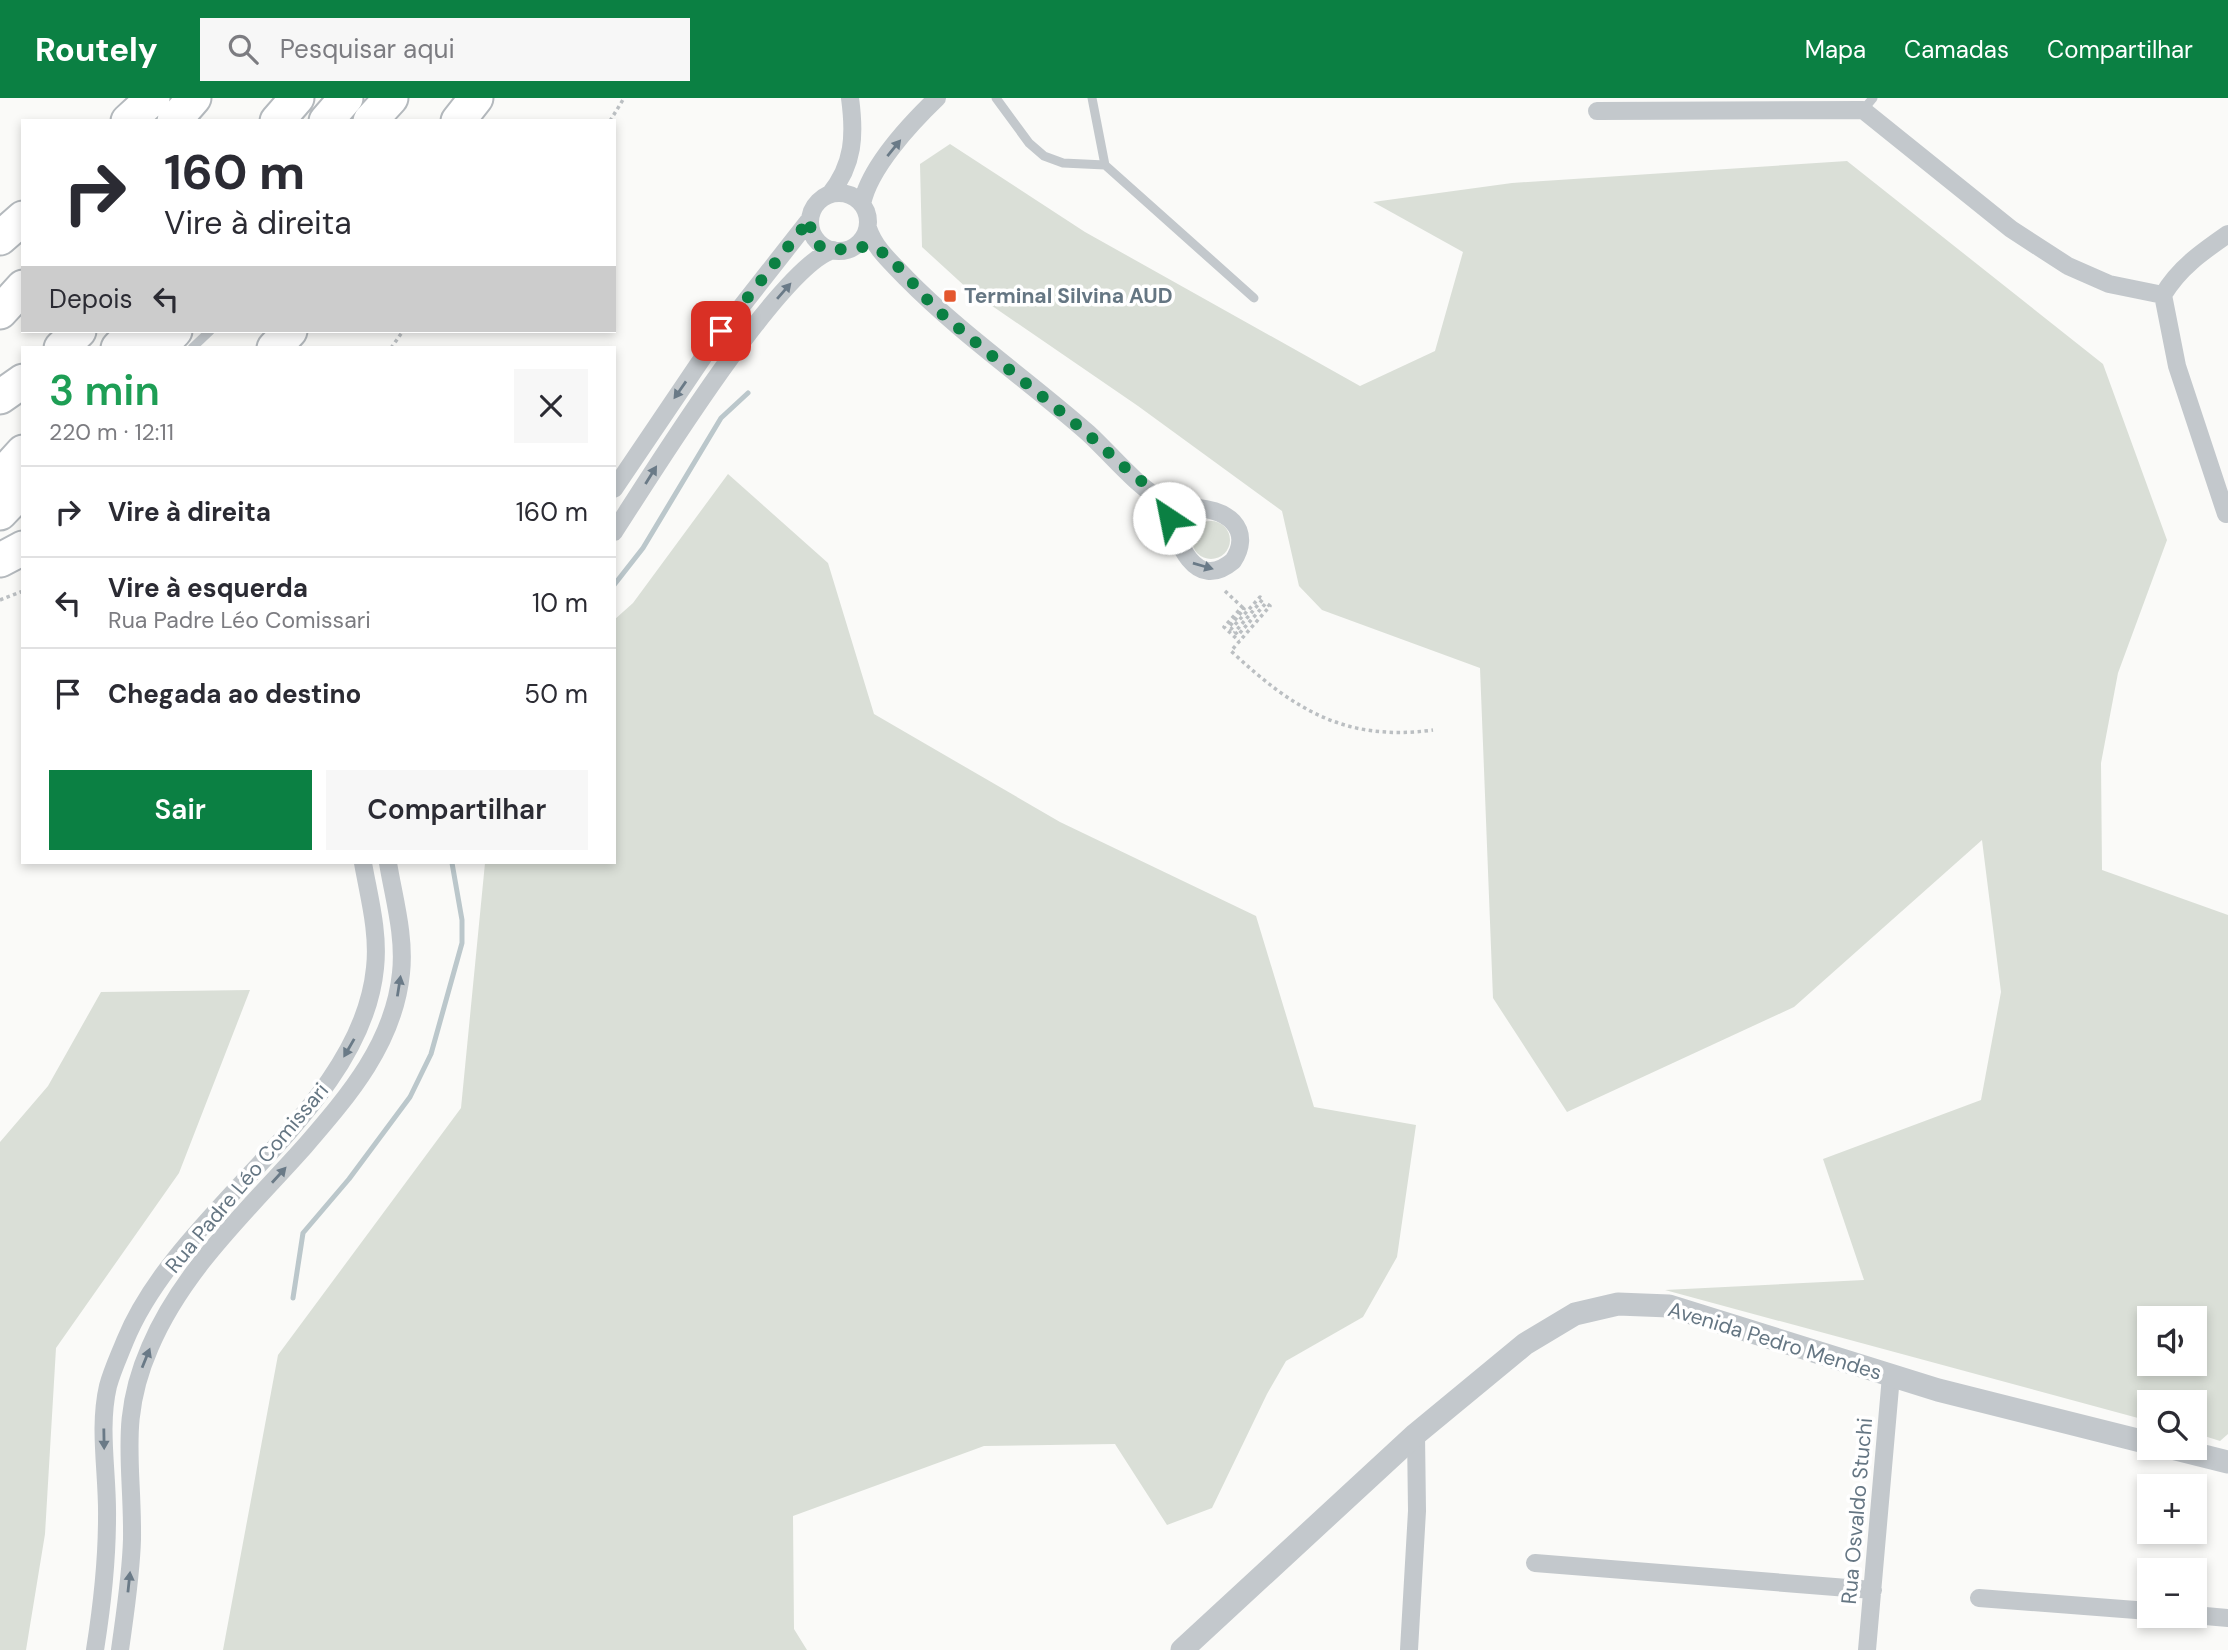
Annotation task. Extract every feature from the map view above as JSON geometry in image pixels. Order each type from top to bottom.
[{"type":"highway","points":[[130,119],[153,98]]},
{"type":"highway","points":[[176,119],[194,98]]},
{"type":"highway","points":[[279,119],[297,98]]},
{"type":"highway","points":[[328,119],[346,98]]},
{"type":"highway","points":[[372,119],[391,98]]},
{"type":"highway","points":[[460,119],[477,98]]},
{"type":"highway","points":[[0,238],[21,220]]},
{"type":"highway","points":[[0,312],[21,289]]},
{"type":"highway","points":[[63,346],[77,333]]},
{"type":"highway","points":[[120,346],[132,333]]},
{"type":"highway","points":[[160,346],[173,333]]},
{"type":"highway","points":[[276,346],[288,333]]},
{"type":"highway","points":[[0,397],[21,382]]},
{"type":"highway","points":[[0,453],[21,436]]},
{"type":"highway","points":[[0,477],[21,455]]},
{"type":"highway","points":[[0,513],[21,491]]},
{"type":"highway","points":[[0,559],[21,549]]},
{"type":"street","points":[[616,485],[712,344],[810,219],[819,201],[830,194],[840,182],[851,154],[854,130],[850,98]]},
{"type":"street","points":[[862,204],[867,187],[884,160],[936,98]]},
{"type":"street","points":[[1597,110],[1868,104],[2011,229],[2068,266],[2109,284],[2162,295]]},
{"type":"street","points":[[830,194],[848,194],[862,204],[868,218],[868,228],[879,250],[939,312],[1088,433],[1163,500],[1182,552],[1189,561],[1209,569],[1219,569],[1233,561],[1240,541],[1239,531],[1230,519],[1216,512],[1163,500]]},
{"type":"street","points":[[810,219],[816,239],[833,250]]},
{"type":"street","points":[[616,529],[691,415],[764,314],[810,263],[833,250],[843,251],[857,245],[868,228]]},
{"type":"street","points":[[2226,514],[2177,366],[2162,295],[2173,278],[2194,257],[2228,234]]},
{"type":"street","points":[[857,245],[879,250]]},
{"type":"street","name":"Rua Padre Léo Comissari","points":[[95,1650],[106,1556],[104,1416],[113,1371],[139,1310],[173,1261],[325,1085],[358,1033],[369,1002],[376,938],[363,864]]},
{"type":"street","name":"Rua Padre Léo Comissari","points":[[120,1650],[132,1542],[128,1425],[137,1380],[156,1334],[178,1296],[219,1243],[352,1090],[384,1038],[395,1006],[402,962],[402,942],[388,864]]},
{"type":"street","name":"Avenida Pedro Mendes","points":[[1182,1650],[1416,1434],[1525,1343],[1574,1314],[1618,1304],[1669,1306],[1891,1377],[2137,1440]]},
{"type":"street","name":"Rua Osvaldo Stuchi","points":[[1867,1650],[1891,1377]]},
{"type":"street","points":[[1409,1650],[1417,1511],[1416,1434]]},
{"type":"street","points":[[2207,1457],[2228,1462]]},
{"type":"street","points":[[1535,1563],[1872,1590]]},
{"type":"street","points":[[1979,1598],[2137,1610]]},
{"type":"street","points":[[2207,1616],[2228,1618]]},
{"type":"lane","points":[[996,98],[1029,143],[1044,156],[1063,163],[1105,165]]},
{"type":"lane","points":[[1092,98],[1105,165],[1254,298]]},
{"type":"lane","points":[[194,346],[208,333]]},
{"type":"path","points":[[611,119],[624,98]]},
{"type":"path","points":[[1225,590],[1244,609],[1229,627],[1231,629],[1260,597],[1263,599],[1235,632],[1238,635],[1266,603],[1270,606],[1231,651],[1278,693],[1312,713],[1347,725],[1392,734],[1433,730]]},
{"type":"path","points":[[0,600],[21,592]]},
{"type":"path","points":[[1239,642],[1224,627],[1242,607]]},
{"type":"shaded area","points":[[950,144],[1085,232],[1360,386],[1435,351],[1463,252],[1373,202],[1512,183],[1847,161],[2103,364],[2167,540],[2118,673],[2101,763],[2102,870],[2228,915],[2228,1434],[2220,1441],[2207,1437],[2207,1390],[2137,1390],[2137,1418],[1665,1290],[1864,1280],[1823,1159],[1981,1100],[2001,992],[1982,840],[1794,1007],[1567,1112],[1493,998],[1480,668],[1322,610],[1299,586],[1282,511],[1138,406],[969,290],[922,247],[920,164]]},
{"type":"shaded area","points":[[728,474],[828,563],[874,714],[1060,822],[1256,916],[1314,1107],[1416,1125],[1397,1257],[1363,1317],[1286,1361],[1267,1394],[1212,1508],[1167,1525],[1115,1444],[984,1446],[793,1516],[794,1629],[807,1650],[223,1650],[278,1355],[461,1108],[485,864],[616,864],[616,618],[633,603]]},
{"type":"shaded area","points":[[1211,521],[1224,527],[1230,540],[1224,553],[1211,559],[1198,553],[1192,540],[1198,527]]},
{"type":"shaded area","points":[[250,990],[179,1173],[56,1348],[45,1534],[26,1650],[0,1650],[0,1142],[48,1086],[101,992]]},
{"type":"waterway","points":[[616,582],[643,548],[721,418],[748,393]]},
{"type":"waterway","points":[[293,1298],[303,1233],[349,1179],[410,1097],[431,1054],[462,943],[462,920],[452,864]]},
{"type":"place","name":"Terminal Silvina AUD","points":[[950,296]]},
{"type":"route","points":[[721,331],[810,219],[816,239],[828,249],[843,251],[857,245],[879,250],[939,312],[1088,433],[1163,500],[1169,518]]}]
